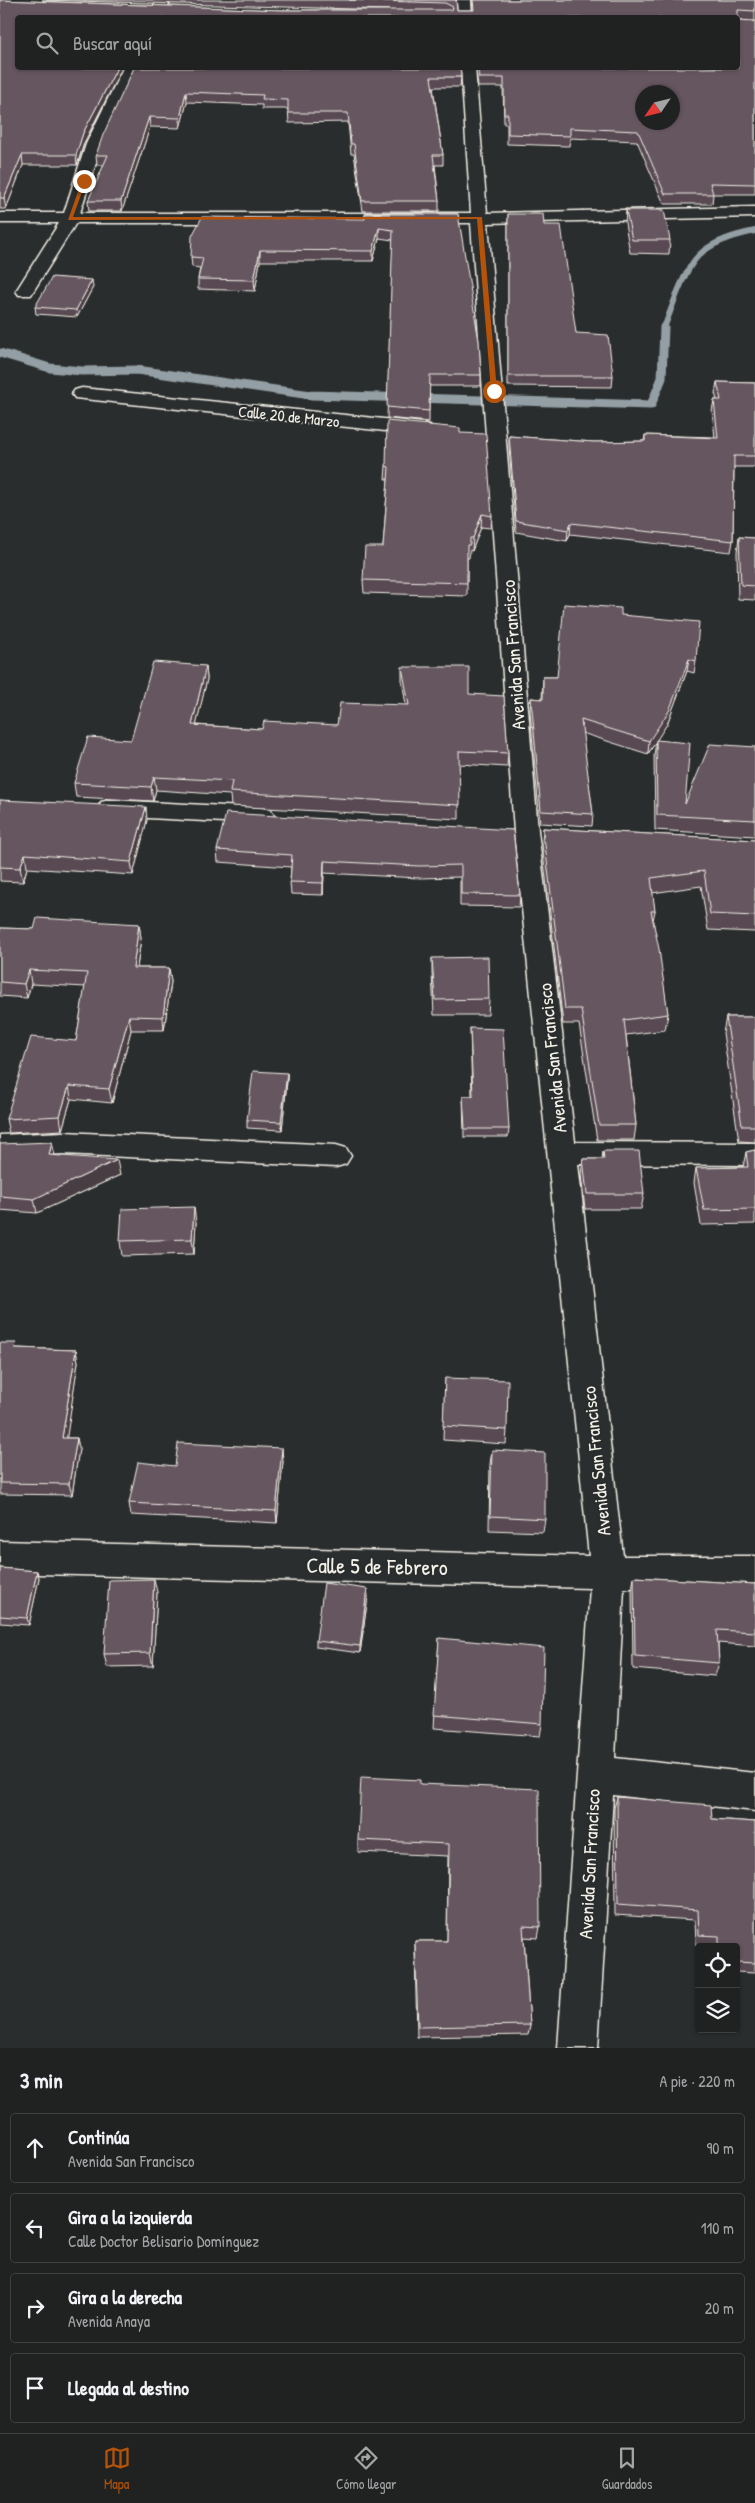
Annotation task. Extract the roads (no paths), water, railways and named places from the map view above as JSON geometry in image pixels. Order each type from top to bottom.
[{"type":"street","points":[[464,0],[465,15]]},
{"type":"street","points":[[140,8],[179,9]]},
{"type":"street","points":[[25,291],[70,219],[94,144],[129,70]]},
{"type":"street","name":"Avenida San Francisco","points":[[468,70],[494,391],[490,431],[526,832],[608,1572],[578,2048]]},
{"type":"street","points":[[0,218],[480,218],[755,212]]},
{"type":"street","name":"Calle 20 de Marzo","points":[[82,394],[437,431]]},
{"type":"street","points":[[89,807],[288,818]]},
{"type":"street","points":[[0,1146],[64,1143],[336,1156]]},
{"type":"street","points":[[562,1153],[755,1154]]},
{"type":"street","name":"Calle 5 de Febrero","points":[[0,1557],[608,1572],[755,1572]]},
{"type":"street","points":[[594,1774],[755,1792]]},
{"type":"waterway","points":[[664,328],[683,280],[699,255],[718,242],[755,231]]},
{"type":"waterway","points":[[0,353],[50,368],[82,371],[137,370],[311,395],[651,405],[662,378],[664,327]]}]
